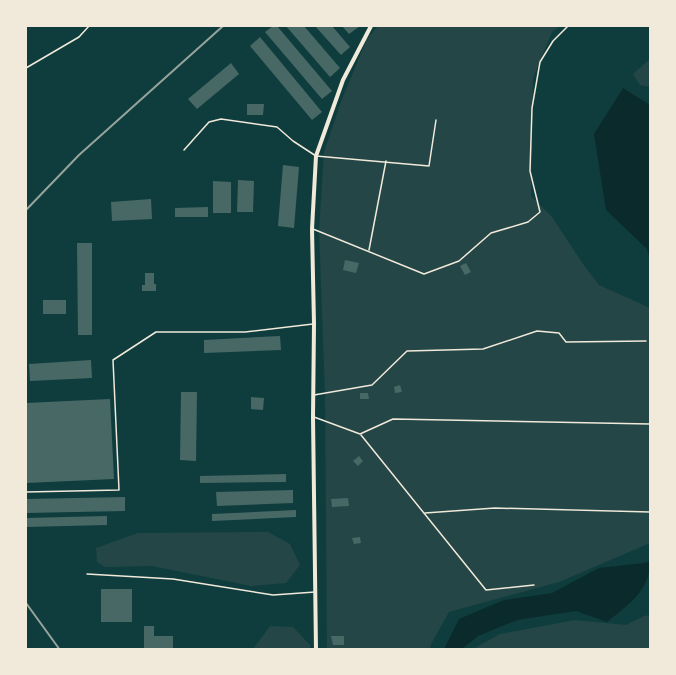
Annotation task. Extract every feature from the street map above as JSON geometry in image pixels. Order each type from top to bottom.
[{"type":"street","points":[[316,650],[312,229],[316,156],[343,80],[371,26]]},
{"type":"lane","points":[[26,68],[79,37],[89,26]]},
{"type":"lane","points":[[312,229],[424,274],[459,261],[491,233],[528,222],[540,212],[530,171],[532,108],[540,62],[553,41],[568,26]]},
{"type":"lane","points":[[184,150],[210,122],[220,119],[277,127],[316,156],[429,166],[436,120]]},
{"type":"lane","points":[[369,251],[386,161]]},
{"type":"lane","points":[[26,492],[119,490],[113,360],[156,332],[245,332],[314,324]]},
{"type":"lane","points":[[313,395],[372,386],[407,351],[483,349],[537,332],[559,333],[566,342],[646,341]]},
{"type":"lane","points":[[313,417],[360,434],[486,590],[534,585]]},
{"type":"lane","points":[[360,434],[393,418],[651,424]]},
{"type":"lane","points":[[424,513],[495,508],[651,512]]},
{"type":"lane","points":[[87,574],[173,579],[273,595],[316,592]]},
{"type":"shaded area","points":[[378,26],[560,26],[552,32],[533,78],[531,196],[552,217],[599,285],[650,308],[650,543],[559,582],[449,612],[430,649],[327,650],[325,393],[319,231],[324,152],[342,99],[367,39]]},
{"type":"shaded area","points":[[650,59],[650,87],[640,85],[633,74]]},
{"type":"shaded area","points":[[623,88],[650,105],[650,260],[647,249],[606,210],[594,134]]},
{"type":"shaded area","points":[[268,532],[290,544],[300,565],[286,583],[251,586],[152,566],[105,567],[97,562],[96,548],[138,533]]},
{"type":"shaded area","points":[[650,561],[647,580],[642,589],[630,603],[607,622],[576,611],[517,620],[478,636],[462,649],[444,649],[459,619],[504,600],[552,593],[599,568]]},
{"type":"shaded area","points":[[650,615],[650,649],[473,649],[500,634],[575,620],[626,625]]},
{"type":"shaded area","points":[[270,626],[293,627],[310,645],[310,649],[253,649]]},
{"type":"building","points":[[277,26],[332,91],[322,99],[265,32]]},
{"type":"building","points":[[286,26],[304,26],[340,68],[330,77]]},
{"type":"building","points":[[315,26],[332,26],[350,47],[341,55]]},
{"type":"building","points":[[342,26],[360,26],[349,34]]},
{"type":"building","points":[[260,37],[322,112],[312,120],[250,46]]},
{"type":"building","points":[[231,63],[239,74],[197,109],[188,99]]},
{"type":"building","points":[[247,104],[264,104],[263,115],[247,115]]},
{"type":"building","points":[[283,165],[299,167],[294,228],[278,226]]},
{"type":"building","points":[[238,180],[254,181],[253,212],[237,212]]},
{"type":"building","points":[[213,181],[231,182],[231,213],[213,213]]},
{"type":"building","points":[[151,199],[152,219],[112,221],[111,202]]},
{"type":"building","points":[[208,207],[208,217],[175,217],[175,208]]},
{"type":"building","points":[[77,243],[92,243],[92,335],[78,335]]},
{"type":"building","points":[[345,260],[359,263],[356,273],[343,270]]},
{"type":"building","points":[[466,263],[471,272],[465,275],[460,266]]},
{"type":"building","points":[[145,273],[154,273],[156,291],[142,291],[142,285],[145,285]]},
{"type":"building","points":[[43,300],[66,300],[66,314],[43,314]]},
{"type":"building","points":[[280,336],[281,350],[204,353],[204,340]]},
{"type":"building","points":[[91,360],[92,378],[30,381],[29,364]]},
{"type":"building","points":[[400,385],[402,392],[395,393],[394,387]]},
{"type":"building","points":[[181,392],[197,392],[196,461],[180,460]]},
{"type":"building","points":[[360,393],[368,393],[369,399],[360,399]]},
{"type":"building","points":[[251,397],[264,398],[263,410],[251,409]]},
{"type":"building","points":[[110,399],[114,479],[26,483],[26,403]]},
{"type":"building","points":[[359,456],[363,461],[358,466],[353,461]]},
{"type":"building","points":[[286,474],[286,482],[200,483],[200,476]]},
{"type":"building","points":[[293,490],[293,503],[217,506],[216,492]]},
{"type":"building","points":[[125,497],[125,511],[26,513],[26,499]]},
{"type":"building","points":[[348,498],[349,506],[332,507],[331,499]]},
{"type":"building","points":[[296,510],[296,517],[212,521],[212,514]]},
{"type":"building","points":[[107,516],[107,525],[26,527],[26,518]]},
{"type":"building","points":[[360,537],[361,543],[354,544],[352,538]]},
{"type":"building","points":[[101,589],[132,589],[132,622],[101,622]]},
{"type":"building","points":[[144,626],[154,626],[154,636],[173,636],[173,650],[144,650]]},
{"type":"building","points":[[331,636],[344,636],[344,645],[333,645]]},
{"type":"railway","points":[[26,210],[79,155],[223,26]]},
{"type":"railway","points":[[26,603],[60,650]]}]
